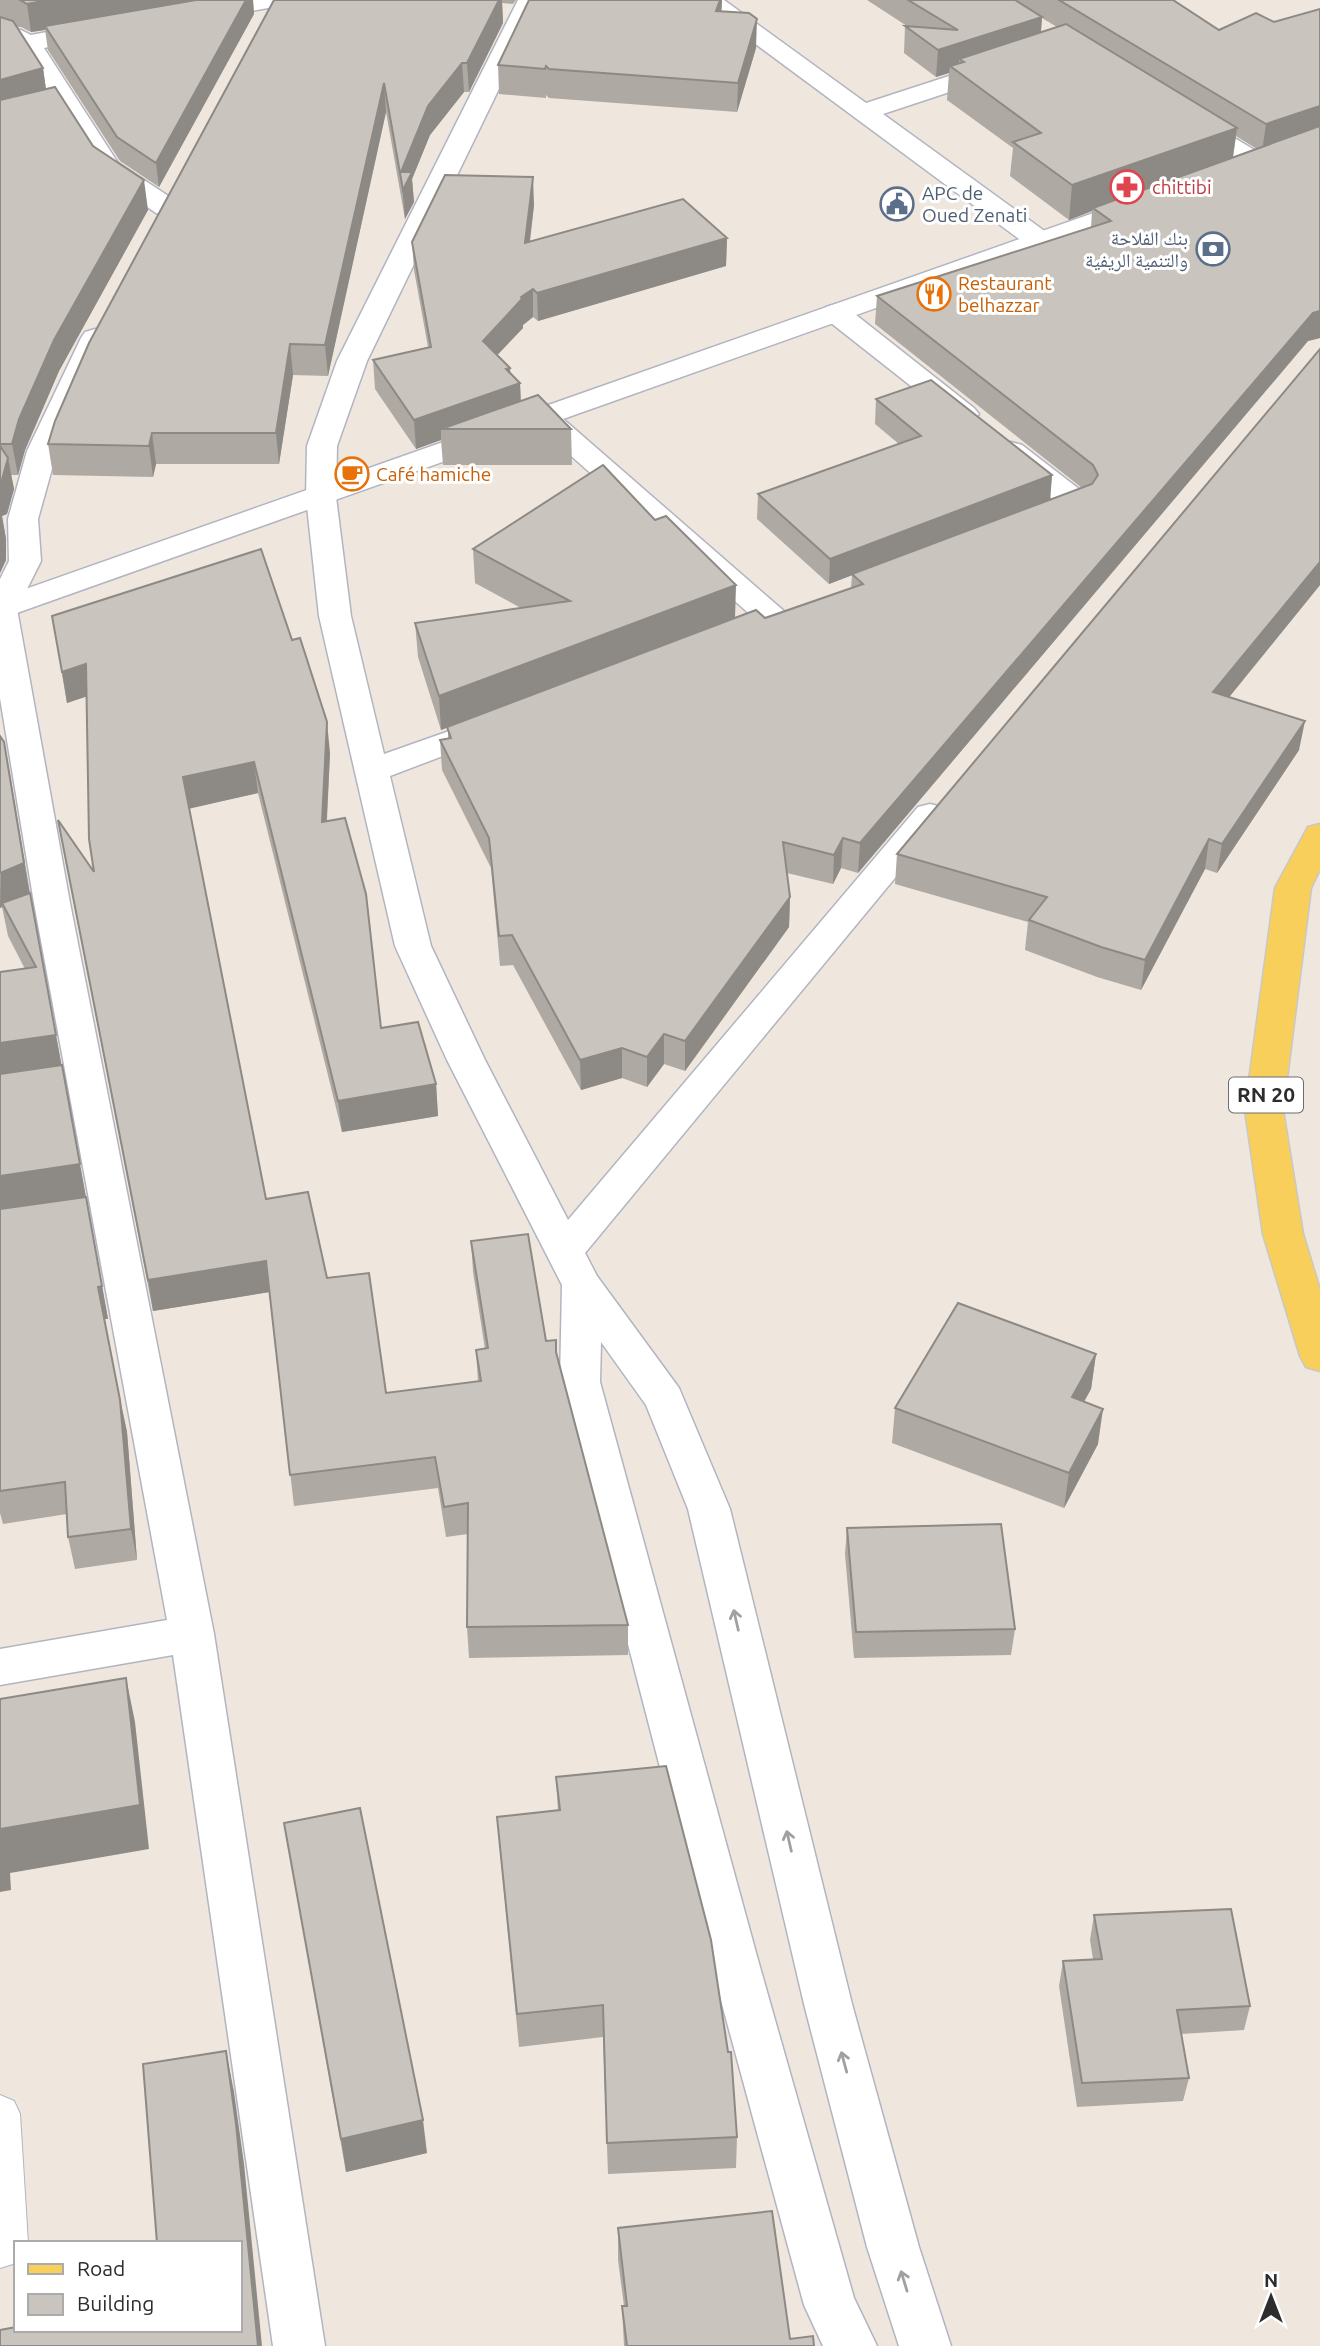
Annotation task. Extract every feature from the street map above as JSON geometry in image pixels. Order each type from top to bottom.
[{"type":"main road","name":"RN 20","points":[[1320,835],[1293,888],[1264,1110],[1283,1234],[1320,1356]]},
{"type":"street","points":[[708,0],[1040,241]]},
{"type":"street","points":[[178,17],[272,8]]},
{"type":"street","points":[[516,10],[352,361],[322,446],[321,497],[335,616],[413,946],[466,1060],[573,1268],[664,1399],[709,1510],[828,2004],[894,2247],[925,2346]]},
{"type":"street","points":[[28,43],[124,26]]},
{"type":"street","points":[[0,34],[12,35],[28,43],[108,168],[166,206]]},
{"type":"street","points":[[864,112],[1015,63]]},
{"type":"street","points":[[40,110],[67,103]]},
{"type":"street","points":[[1167,108],[1270,159],[1219,177]]},
{"type":"street","points":[[0,609],[1167,195]]},
{"type":"street","points":[[108,313],[71,384],[42,451],[23,519],[25,561],[0,609],[39,908],[67,1083],[191,1634],[299,2346]]},
{"type":"street","points":[[836,313],[1077,503],[1014,528]]},
{"type":"street","points":[[544,417],[773,619]]},
{"type":"street","points":[[372,771],[514,717]]},
{"type":"street","points":[[851,2346],[830,2305],[734,1960],[580,1382],[573,1268],[946,796]]},
{"type":"street","points":[[0,1667],[191,1634]]},
{"type":"lane","points":[[0,2114],[7,2247],[0,2248]]},
{"type":"building","points":[[20,0],[48,0],[27,4]]},
{"type":"building","points":[[196,0],[246,0],[156,163],[117,137],[45,26]]},
{"type":"building","points":[[274,0],[499,0],[467,63],[462,63],[428,106],[401,172],[412,172],[403,190],[384,83],[325,345],[290,344],[276,433],[152,433],[149,446],[48,444],[55,421],[89,343]]},
{"type":"building","points":[[529,0],[720,0],[716,11],[749,13],[757,19],[738,83],[549,69],[546,66],[545,69],[498,65]]},
{"type":"building","points":[[908,0],[1015,0],[1042,17],[938,50],[905,26],[958,30]]},
{"type":"building","points":[[1059,0],[1173,0],[1219,30],[1256,13],[1274,22],[1320,9],[1320,106],[1266,124]]},
{"type":"building","points":[[0,17],[13,21],[43,68],[0,80]]},
{"type":"building","points":[[1066,24],[1237,128],[1072,185],[1013,142],[1041,133],[950,66],[964,62],[959,59]]},
{"type":"building","points":[[55,87],[93,146],[144,180],[54,340],[19,419],[12,444],[0,444],[0,100]]},
{"type":"building","points":[[1320,126],[1320,311],[1313,313],[860,843],[843,838],[834,855],[783,842],[790,897],[685,1041],[664,1034],[647,1057],[622,1048],[580,1060],[512,935],[499,936],[489,838],[440,740],[451,738],[447,727],[756,610],[765,618],[863,584],[852,574],[1092,484],[1098,475],[1093,465],[877,296],[1111,221],[1093,208]]},
{"type":"building","points":[[445,175],[533,177],[525,243],[683,199],[727,238],[537,293],[533,289],[521,297],[483,341],[510,368],[506,369],[520,383],[414,420],[373,360],[431,347],[412,242]]},
{"type":"building","points":[[1320,349],[1320,562],[1213,692],[1305,721],[1222,844],[1209,839],[1145,960],[1029,920],[1047,897],[897,854]]},
{"type":"building","points":[[931,380],[1052,475],[830,559],[758,494],[921,436],[876,399]]},
{"type":"building","points":[[538,395],[571,429],[441,429]]},
{"type":"building","points":[[0,446],[8,458],[0,484]]},
{"type":"building","points":[[603,465],[655,520],[666,516],[736,585],[439,696],[415,623],[570,601],[473,549]]},
{"type":"building","points":[[261,549],[292,640],[300,638],[327,722],[322,822],[345,818],[366,894],[381,1028],[418,1022],[436,1084],[338,1101],[254,762],[183,777],[266,1199],[308,1192],[327,1278],[369,1273],[386,1393],[481,1381],[476,1350],[488,1348],[471,1241],[528,1234],[546,1341],[556,1340],[556,1352],[628,1625],[467,1627],[468,1503],[444,1507],[435,1457],[290,1475],[266,1261],[148,1280],[58,820],[94,872],[89,839],[86,664],[62,672],[52,616]]},
{"type":"building","points":[[0,736],[4,742],[24,863],[0,873]]},
{"type":"building","points":[[30,893],[56,1035],[0,1043],[0,972],[36,967],[2,903]]},
{"type":"building","points":[[62,1065],[80,1164],[0,1176],[0,1074]]},
{"type":"building","points":[[86,1197],[102,1286],[98,1287],[120,1400],[131,1529],[68,1537],[65,1482],[0,1491],[0,1209]]},
{"type":"building","points":[[958,1303],[1096,1354],[1072,1397],[1103,1409],[1069,1473],[895,1408]]},
{"type":"building","points":[[1001,1524],[1015,1629],[856,1632],[847,1528]]},
{"type":"building","points":[[126,1678],[140,1805],[0,1829],[0,1699]]},
{"type":"building","points":[[666,1766],[711,1940],[728,2052],[731,2052],[737,2137],[607,2143],[603,2005],[517,2014],[497,1817],[560,1810],[556,1777]]},
{"type":"building","points":[[360,1808],[423,2120],[341,2139],[284,1823]]},
{"type":"building","points":[[1231,1909],[1250,2006],[1177,2010],[1189,2078],[1082,2083],[1063,1961],[1102,1959],[1094,1915]]},
{"type":"building","points":[[226,2051],[258,2346],[0,2346],[0,2330],[14,2327],[14,2332],[242,2332],[242,2241],[157,2241],[143,2064]]},
{"type":"building","points":[[772,2211],[790,2339],[813,2336],[814,2346],[627,2346],[622,2306],[627,2306],[618,2228]]},
{"type":"place","name":"chittibi","points":[[1127,187]]},
{"type":"place","name":"APC de Oued Zenati","points":[[897,204]]},
{"type":"place","name":"بنك الفلاحة والتنمية الريفية","points":[[1213,249]]},
{"type":"place","name":"Restaurant belhazzar","points":[[934,294]]},
{"type":"place","name":"Café hamiche","points":[[352,474]]}]
